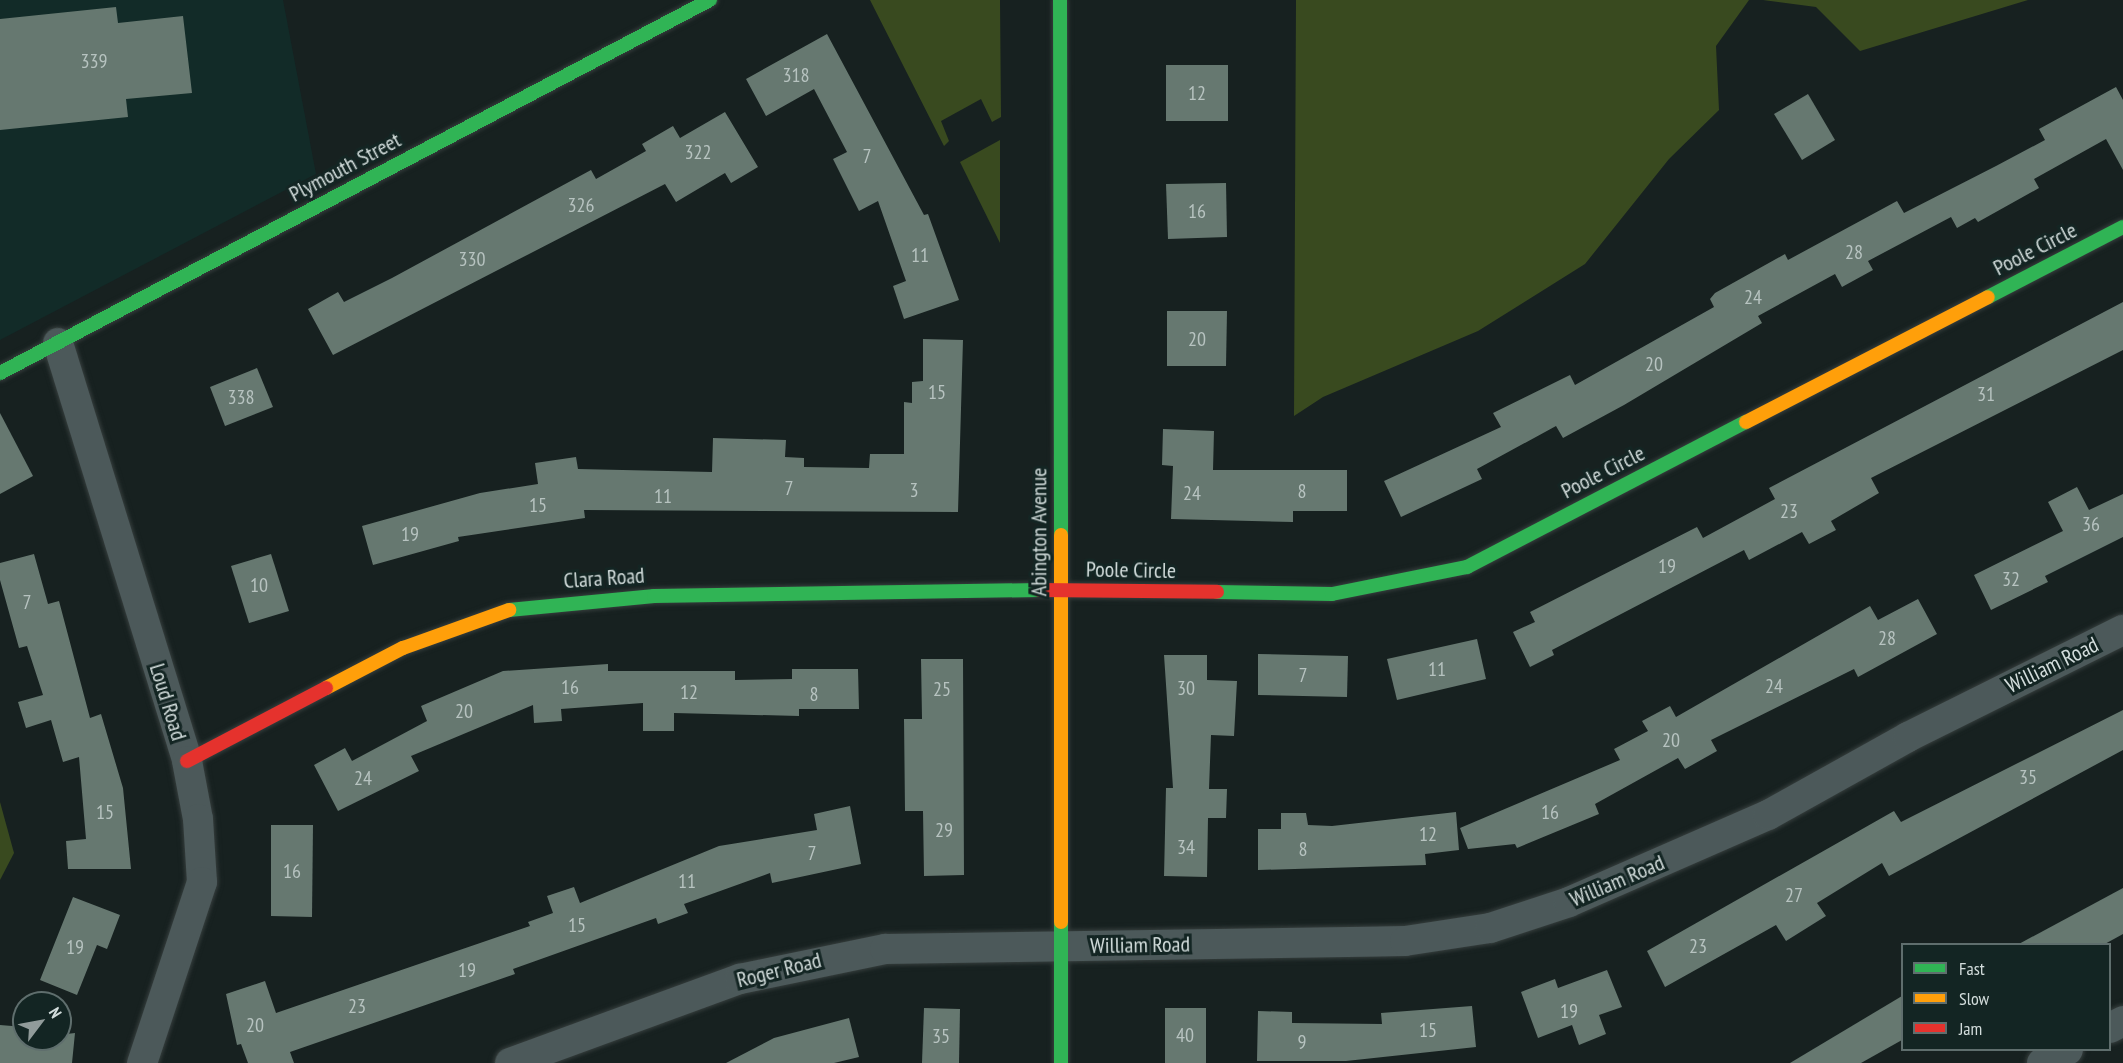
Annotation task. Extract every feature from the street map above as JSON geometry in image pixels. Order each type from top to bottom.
[{"type":"street","name":"Plymouth Street","points":[[0,373],[710,0]]},
{"type":"street","name":"Abington Avenue","points":[[1060,0],[1061,1063]]},
{"type":"street","name":"Poole Circle","points":[[1060,590],[1332,594],[1467,567],[2123,227]]},
{"type":"street","name":"Loud Road","points":[[57,343],[187,761],[202,882],[142,1063]]},
{"type":"street","name":"Clara Road","points":[[187,761],[403,648],[464,621],[521,608],[654,596],[1060,590]]},
{"type":"street","name":"William Road","points":[[1061,946],[1405,941],[1490,928],[1569,902],[1768,815],[1908,737],[2123,630]]},
{"type":"street","name":"Roger Road","points":[[510,1063],[740,979],[816,960],[885,949],[1061,946]]},
{"type":"street","points":[[2042,1063],[2066,1051]]},
{"type":"shaded area","points":[[0,0],[283,0],[316,174],[0,340]]},
{"type":"green space","points":[[870,0],[1000,0],[1001,117],[992,122],[981,99],[941,121],[949,141],[944,146]]},
{"type":"green space","points":[[1296,0],[1749,0],[1716,46],[1719,110],[1669,159],[1585,264],[1478,331],[1323,397],[1294,416]]},
{"type":"green space","points":[[1763,0],[2028,0],[1860,51],[1816,7]]},
{"type":"green space","points":[[1000,140],[1000,243],[960,162]]},
{"type":"green space","points":[[0,802],[14,853],[0,880]]},
{"type":"building","points":[[116,7],[118,23],[183,16],[192,93],[126,99],[128,117],[0,130],[0,19]]},
{"type":"building","points":[[827,34],[924,215],[928,214],[959,300],[904,319],[893,286],[906,281],[878,201],[859,211],[833,159],[847,152],[814,89],[766,116],[746,79]]},
{"type":"building","points":[[1166,65],[1228,65],[1228,121],[1166,121]]},
{"type":"building","points":[[2116,87],[2123,100],[2123,170],[2106,139],[2034,179],[2039,188],[1978,222],[1975,218],[1957,228],[1951,217],[1868,261],[1873,270],[1842,287],[1835,274],[1758,316],[1762,323],[1624,405],[1563,438],[1556,426],[1477,469],[1482,479],[1401,517],[1384,481],[1501,427],[1493,413],[1570,375],[1575,385],[1714,307],[1710,299],[1715,293],[1785,254],[1788,260],[1897,201],[1904,213],[1996,166],[2045,140],[2039,129]]},
{"type":"building","points":[[1808,94],[1835,140],[1802,160],[1774,114]]},
{"type":"building","points":[[725,112],[758,167],[731,183],[725,173],[676,202],[665,184],[333,355],[308,309],[338,292],[344,302],[591,170],[596,179],[646,151],[642,144],[673,126],[680,138]]},
{"type":"building","points":[[1226,183],[1227,237],[1168,239],[1166,184]]},
{"type":"building","points":[[2123,302],[2123,350],[1871,478],[1879,493],[1831,521],[1836,530],[1809,544],[1802,532],[1749,560],[1744,550],[1552,650],[1554,655],[1530,667],[1513,632],[1535,622],[1530,612],[1697,527],[1703,538],[1775,499],[1769,488]]},
{"type":"building","points":[[1167,311],[1227,311],[1226,366],[1167,366]]},
{"type":"building","points":[[923,339],[963,340],[958,512],[584,510],[585,518],[458,537],[459,541],[373,565],[362,526],[480,493],[538,484],[535,463],[576,457],[578,469],[712,472],[713,438],[786,440],[785,457],[804,458],[804,467],[869,468],[870,454],[904,454],[904,402],[912,403],[912,382],[923,381]]},
{"type":"building","points":[[257,368],[273,407],[225,426],[210,387]]},
{"type":"building","points":[[0,413],[33,476],[0,494]]},
{"type":"building","points":[[1163,429],[1214,431],[1213,470],[1347,470],[1347,511],[1293,511],[1293,522],[1171,519],[1173,466],[1162,465]]},
{"type":"building","points":[[2077,487],[2089,510],[2123,494],[2123,537],[2045,576],[2048,582],[1991,610],[1974,575],[2063,531],[2048,502]]},
{"type":"building","points":[[34,554],[48,604],[59,601],[90,718],[101,714],[123,788],[131,869],[68,869],[66,841],[86,839],[79,757],[63,762],[51,720],[26,728],[18,702],[43,695],[27,646],[19,648],[0,580],[0,563]]},
{"type":"building","points":[[271,554],[289,611],[249,623],[231,566]]},
{"type":"building","points":[[1918,599],[1937,634],[1858,677],[1854,669],[1711,740],[1717,751],[1685,769],[1678,758],[1595,804],[1599,814],[1517,848],[1515,844],[1468,849],[1460,828],[1620,760],[1614,749],[1648,731],[1642,721],[1670,706],[1676,717],[1870,606],[1878,620]]},
{"type":"building","points":[[1477,639],[1486,679],[1397,700],[1387,659]]},
{"type":"building","points":[[1258,654],[1348,656],[1347,697],[1258,695]]},
{"type":"building","points":[[1164,655],[1207,655],[1207,680],[1237,681],[1234,736],[1211,735],[1209,789],[1227,789],[1226,818],[1208,818],[1207,877],[1164,876],[1166,788],[1173,788]]},
{"type":"building","points":[[921,659],[963,659],[964,875],[924,876],[923,811],[905,811],[904,719],[922,719]]},
{"type":"building","points":[[608,664],[608,671],[735,671],[735,680],[792,679],[792,669],[858,669],[859,709],[799,709],[799,716],[674,713],[674,731],[643,731],[643,703],[561,709],[562,721],[534,723],[533,705],[411,756],[419,771],[338,811],[314,765],[345,748],[352,761],[427,721],[421,706],[503,671]]},
{"type":"building","points":[[2123,710],[2123,750],[1889,876],[1882,863],[1817,903],[1826,916],[1786,941],[1776,925],[1665,987],[1647,951],[1894,811],[1901,822]]},
{"type":"building","points":[[850,806],[861,864],[772,883],[770,873],[684,904],[688,913],[658,924],[656,918],[513,969],[515,974],[290,1052],[294,1063],[248,1063],[241,1044],[237,1045],[226,994],[265,981],[276,1013],[530,926],[528,922],[553,913],[547,896],[574,887],[580,903],[719,846],[817,830],[814,814]]},
{"type":"building","points":[[1456,812],[1459,850],[1425,854],[1426,865],[1258,870],[1258,829],[1281,829],[1281,813],[1306,813],[1308,825],[1332,826]]},
{"type":"building","points":[[271,825],[313,825],[312,917],[271,916]]},
{"type":"building","points":[[2123,888],[2123,934],[2107,943],[2021,943]]},
{"type":"building","points":[[73,897],[120,915],[107,949],[97,945],[77,995],[72,991],[40,980]]},
{"type":"building","points":[[1607,970],[1622,1007],[1599,1015],[1606,1034],[1579,1045],[1572,1025],[1538,1038],[1521,992],[1555,979],[1558,988]]},
{"type":"building","points":[[1901,997],[1901,1041],[1861,1063],[1790,1063]]},
{"type":"building","points":[[1472,1006],[1476,1047],[1346,1061],[1257,1061],[1258,1011],[1292,1012],[1292,1023],[1382,1024],[1381,1013]]},
{"type":"building","points":[[924,1008],[960,1009],[959,1063],[922,1063]]},
{"type":"building","points":[[1165,1008],[1206,1008],[1206,1063],[1165,1063]]},
{"type":"building","points":[[849,1018],[859,1057],[834,1063],[726,1063],[774,1038]]},
{"type":"building","points":[[0,1025],[12,1026],[12,1051],[72,1051],[72,1033],[75,1033],[72,1063],[0,1063]]},
{"type":"traffic: fast","points":[[0,373],[710,0]]},
{"type":"traffic: fast","points":[[1060,0],[1061,535]]},
{"type":"traffic: fast","points":[[1988,297],[2123,227]]},
{"type":"traffic: fast","points":[[1217,592],[1332,594],[1467,567],[1746,422]]},
{"type":"traffic: fast","points":[[509,610],[654,596],[1040,590]]},
{"type":"traffic: fast","points":[[1061,922],[1061,1063]]},
{"type":"traffic: slow","points":[[1746,422],[1988,297]]},
{"type":"traffic: slow","points":[[1061,535],[1061,922]]},
{"type":"traffic: slow","points":[[326,688],[403,648],[509,610]]},
{"type":"traffic: jam","points":[[1040,590],[1217,592]]},
{"type":"traffic: jam","points":[[187,761],[326,688]]}]
